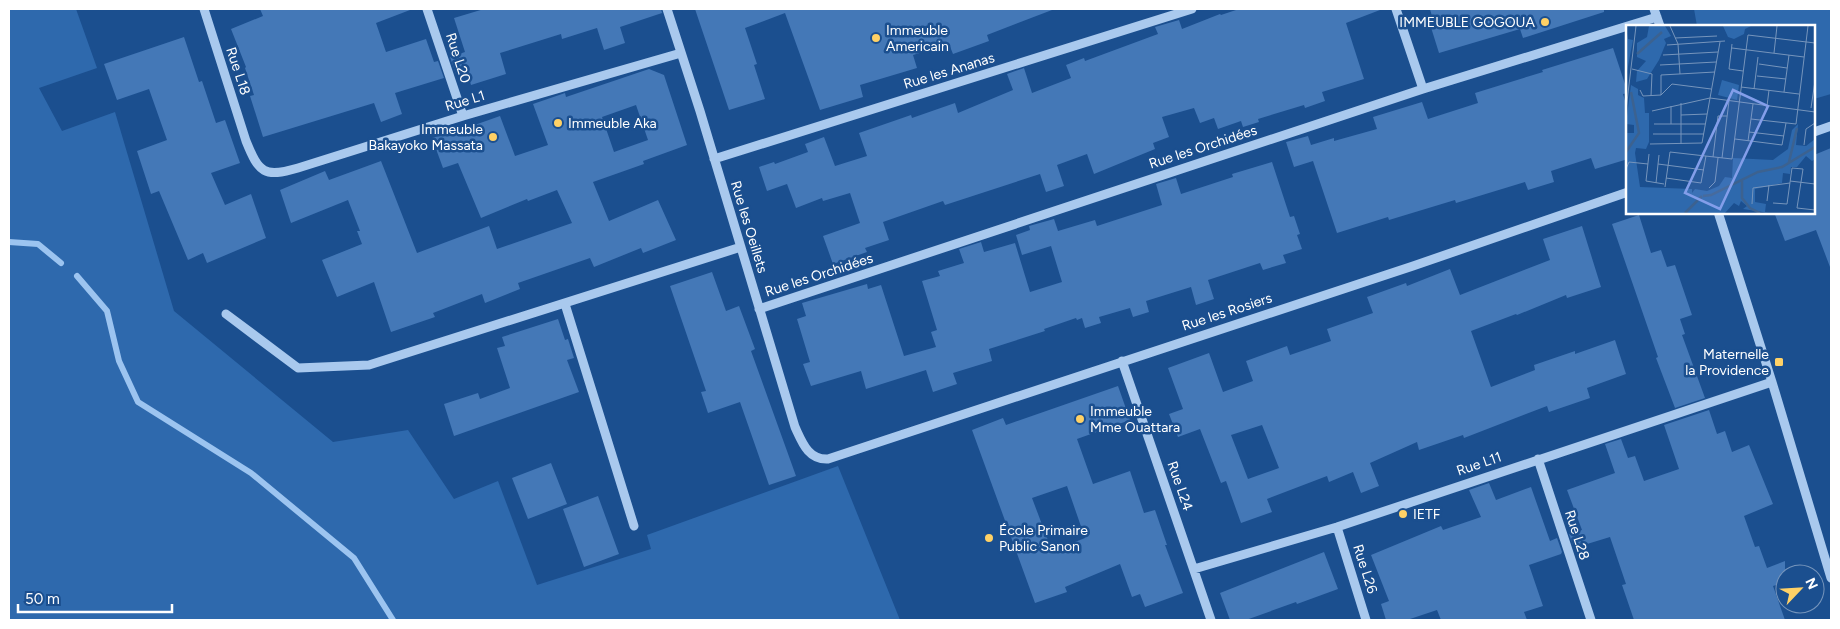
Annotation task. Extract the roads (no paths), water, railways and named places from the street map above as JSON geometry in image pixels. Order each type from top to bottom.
[{"type":"street","name":"Rue L18","points":[[204,9],[246,141]]},
{"type":"street","name":"Rue L20","points":[[427,9],[463,116]]},
{"type":"street","name":"Rue les Oeillets","points":[[667,9],[796,427],[803,444],[815,458],[828,459],[834,457]]},
{"type":"street","name":"Rue les Ananas","points":[[714,159],[1192,9]]},
{"type":"street","points":[[1396,9],[1423,89]]},
{"type":"street","points":[[1656,13],[1660,25]]},
{"type":"street","name":"Rue les Orchidées","points":[[759,309],[1656,13]]},
{"type":"street","name":"Rue L1","points":[[246,141],[253,159],[259,167],[267,173],[275,174],[463,116],[681,53]]},
{"type":"street","points":[[1815,132],[1831,126]]},
{"type":"street","name":"Rue les Rosiers","points":[[834,457],[1626,193]]},
{"type":"street","points":[[1719,214],[1831,578]]},
{"type":"street","points":[[226,314],[298,368],[369,365],[741,247]]},
{"type":"street","points":[[565,304],[634,526]]},
{"type":"street","name":"Rue L24","points":[[1122,361],[1211,620]]},
{"type":"street","name":"Rue L11","points":[[1194,569],[1337,527],[1772,382]]},
{"type":"street","name":"Rue L28","points":[[1538,459],[1591,620]]},
{"type":"street","name":"Rue L26","points":[[1337,527],[1366,620]]},
{"type":"waterway","points":[[9,242],[38,244],[61,263]]},
{"type":"waterway","points":[[77,276],[107,311],[119,361],[138,402],[251,473],[354,558],[393,620]]},
{"type":"place","name":"IMMEUBLE GOGOUA","points":[[1545,22]]},
{"type":"place","name":"Immeuble Americain","points":[[876,38]]},
{"type":"place","name":"Immeuble Aka","points":[[558,123]]},
{"type":"place","name":"Immeuble Bakayoko Massata","points":[[493,137]]},
{"type":"place","name":"Maternelle la Providence","points":[[1779,362]]},
{"type":"place","name":"Immeuble Mme Ouattara","points":[[1080,419]]},
{"type":"place","name":"IETF","points":[[1403,514]]},
{"type":"place","name":"École Primaire Public Sanon","points":[[989,538]]}]
